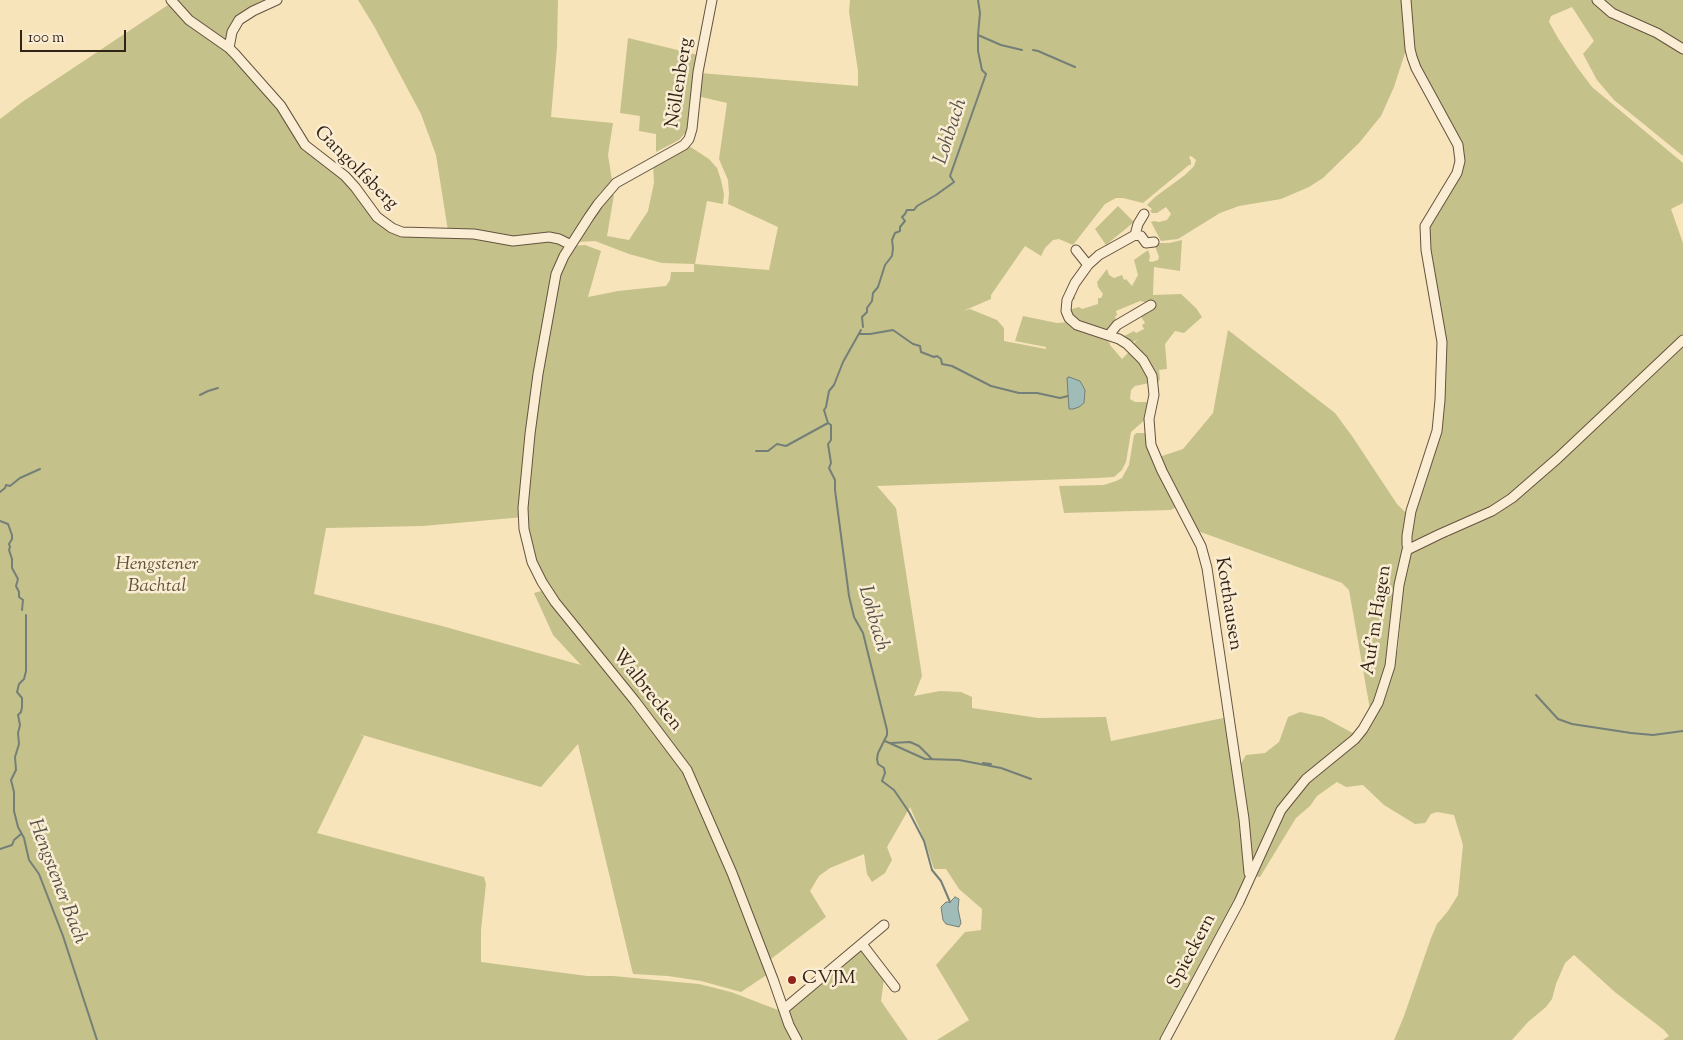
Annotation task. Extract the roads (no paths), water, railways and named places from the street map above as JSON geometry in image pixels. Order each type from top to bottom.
[{"type":"street","name":"Gangolfsberg","points":[[171,0],[189,20],[229,48],[274,98],[305,145],[345,176],[377,217],[392,228],[402,232],[474,234],[513,241],[550,236],[571,245]]},
{"type":"street","points":[[229,48],[232,32],[239,20],[276,0]]},
{"type":"street","name":"Nöllenberg","points":[[552,290],[556,274],[571,245],[598,204],[616,183],[684,145],[689,139],[692,129],[698,72],[712,0]]},
{"type":"street","points":[[1406,0],[1412,57],[1416,68],[1458,145],[1460,161],[1456,173],[1426,226],[1426,250],[1442,342],[1440,400],[1436,431],[1411,511],[1407,536],[1409,548]]},
{"type":"street","points":[[1597,0],[1612,13],[1657,32],[1683,49]]},
{"type":"street","points":[[1144,214],[1138,224],[1135,235],[1141,236],[1146,243],[1154,242]]},
{"type":"street","name":"Kotthausen","points":[[1135,235],[1101,253],[1088,265],[1068,296],[1066,314],[1077,325],[1119,339],[1135,351],[1150,372],[1154,395],[1149,419],[1152,444],[1162,471],[1204,556],[1244,819],[1250,878]]},
{"type":"street","points":[[1076,250],[1088,265]]},
{"type":"street","name":"Walbrecken","points":[[552,290],[538,374],[527,460],[523,513],[528,551],[536,572],[555,602],[687,770],[738,888],[790,1028],[797,1040]]},
{"type":"street","points":[[1109,335],[1117,325],[1151,305]]},
{"type":"street","name":"Auf'm Hagen","points":[[1250,878],[1280,810],[1306,779],[1355,739],[1378,703],[1390,666],[1399,585],[1406,552],[1409,548],[1485,515],[1512,498],[1558,458],[1683,340]]},
{"type":"street","name":"Spieckern","points":[[1165,1040],[1250,878]]},
{"type":"street","points":[[784,1009],[884,925]]},
{"type":"street","points":[[862,944],[894,987]]},
{"type":"water","points":[[1067,378],[1080,381],[1085,390],[1084,403],[1073,409],[1069,409]]},
{"type":"water","points":[[955,897],[959,899],[958,909],[961,923],[959,927],[946,924],[943,920],[941,907]]},
{"type":"waterway","name":"Lohbach","points":[[863,327],[862,317],[867,312],[867,308],[872,301],[873,293],[878,287],[885,265],[892,256],[892,240],[895,233],[900,231],[900,227],[905,221],[902,217],[907,210],[914,210],[917,206],[954,182],[950,176],[986,74],[982,70],[978,51],[980,13],[978,0]]},
{"type":"waterway","points":[[978,35],[1001,45],[1022,50]]},
{"type":"waterway","points":[[1033,50],[1075,67]]},
{"type":"waterway","name":"Lohbach","points":[[861,330],[843,362],[834,385],[829,391],[824,410],[828,423],[831,425],[831,440],[828,444],[831,463],[829,468],[835,480],[849,596],[854,617],[863,633],[887,730],[887,735],[877,759],[878,764],[884,768],[885,773],[882,781],[894,790],[909,812],[924,841],[932,870],[941,881],[950,902]]},
{"type":"waterway","points":[[860,334],[893,330],[913,344],[920,346],[921,352],[934,357],[937,356],[941,359],[942,364],[952,366],[991,386],[1019,393],[1037,393],[1060,398],[1068,396]]},
{"type":"waterway","points":[[200,395],[218,388]]},
{"type":"waterway","points":[[756,451],[768,451],[777,444],[786,446],[828,423]]},
{"type":"waterway","points":[[0,492],[6,485],[10,486],[20,478],[40,469]]},
{"type":"waterway","name":"Hengstener Bach","points":[[0,521],[8,524],[12,535],[9,550],[12,568],[18,579],[16,586],[19,597],[23,600],[22,610]]},
{"type":"waterway","name":"Hengstener Bach","points":[[26,615],[26,671],[17,692],[22,698],[22,707],[18,715],[20,725],[18,733],[19,744],[15,757],[16,770],[11,780],[14,792],[14,811],[18,827],[24,838],[29,860],[39,874],[63,936],[97,1040]]},
{"type":"waterway","points":[[1536,695],[1558,719],[1572,724],[1653,735],[1683,731]]},
{"type":"waterway","points":[[885,741],[925,759],[959,760],[1001,768],[1031,779]]},
{"type":"waterway","points":[[891,743],[910,742],[919,746],[932,759]]},
{"type":"waterway","points":[[983,763],[991,764]]},
{"type":"waterway","points":[[0,849],[12,845],[14,840],[21,834]]},
{"type":"place","name":"CVJM","points":[[792,980]]},
{"type":"park label","name":"Hengstener Bachtal","points":[[157,577]]}]
